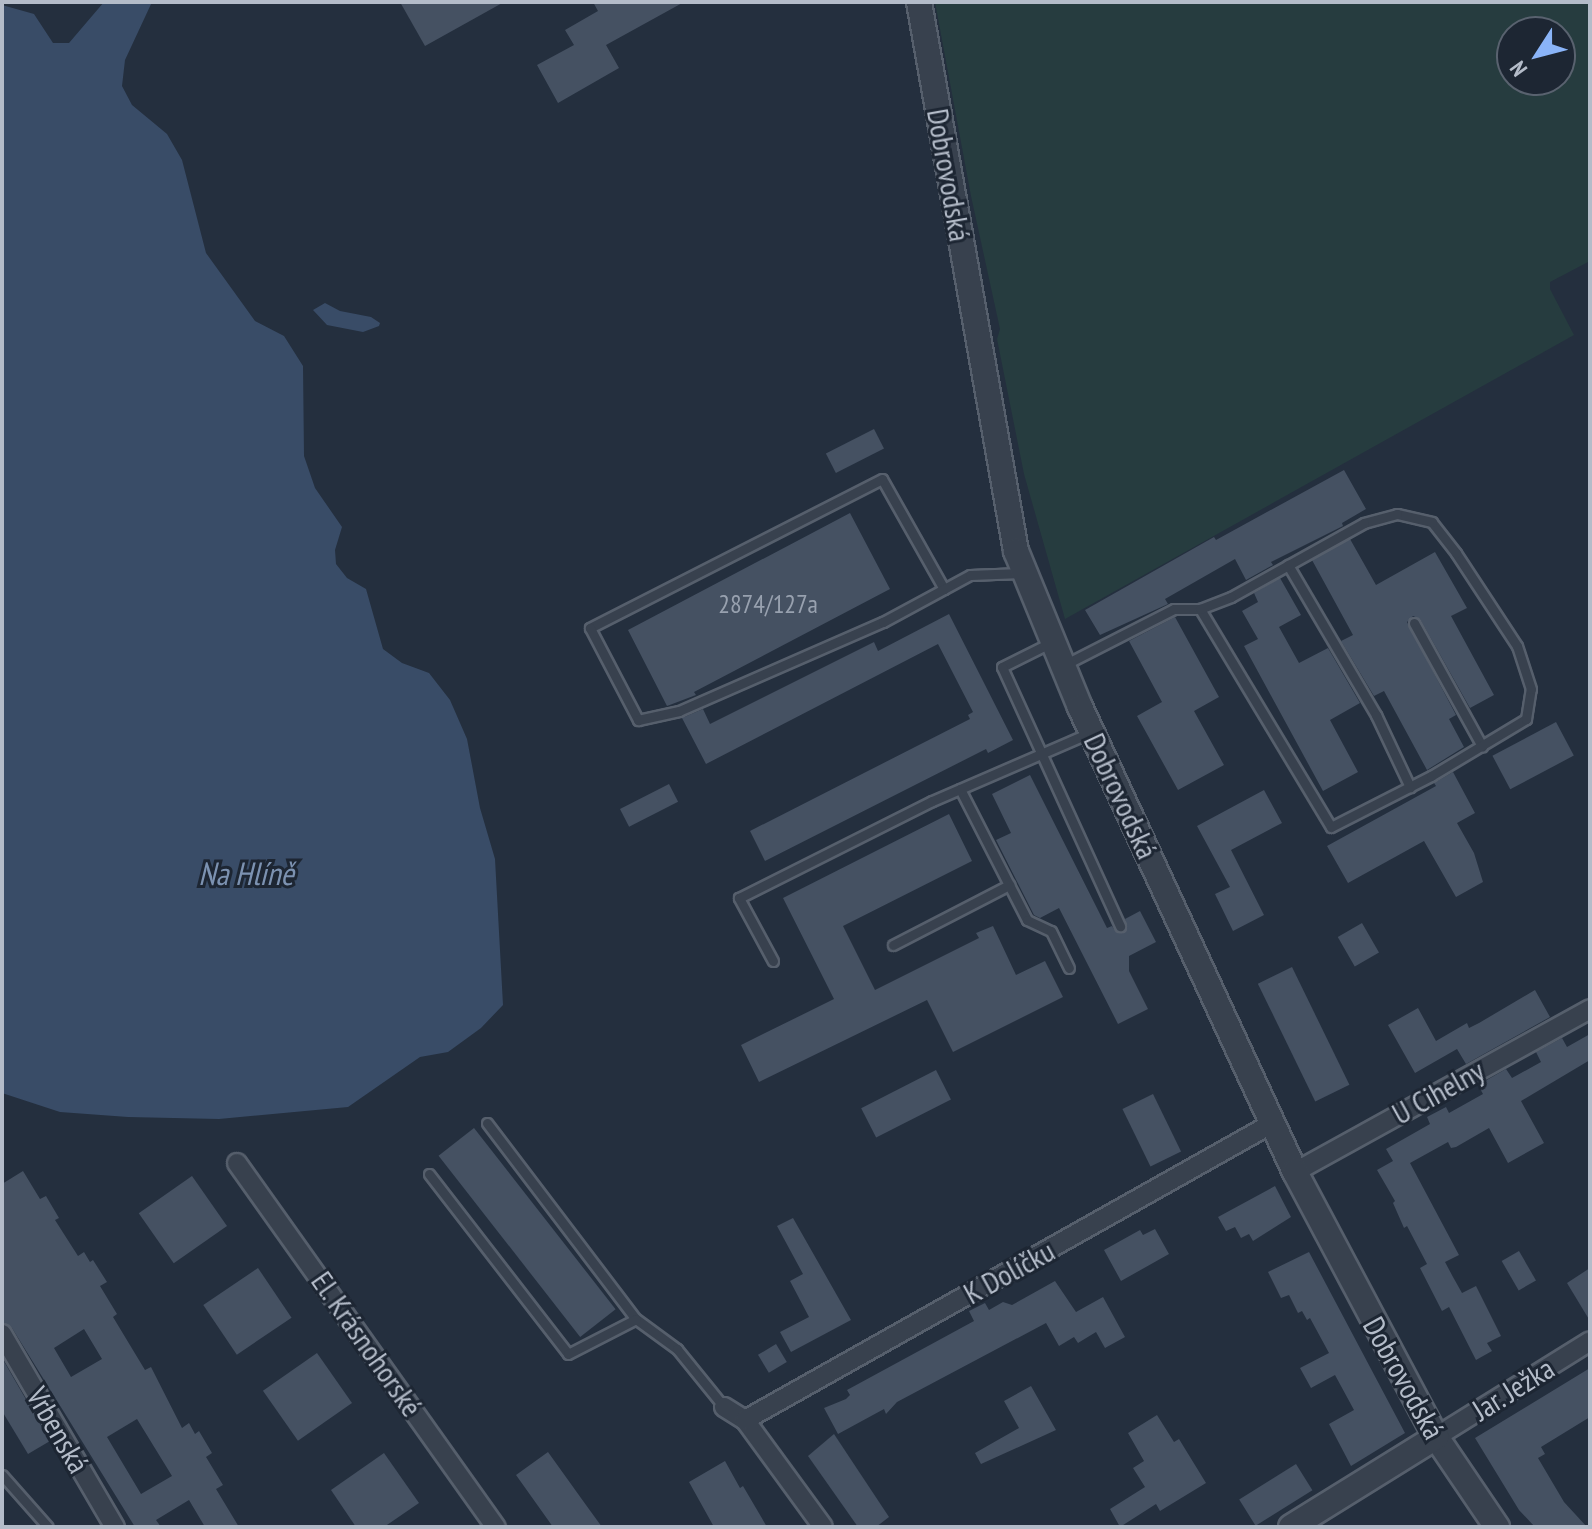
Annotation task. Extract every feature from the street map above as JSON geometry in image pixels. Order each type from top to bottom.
[{"type":"street","name":"Dobrovodská","points":[[919,2],[1016,551],[1092,732],[1295,1172],[1436,1437],[1497,1527]]},
{"type":"street","name":"U Cihelny","points":[[1295,1172],[1587,1014]]},
{"type":"street","name":"K Dolíčku","points":[[745,1420],[1273,1123]]},
{"type":"street","name":"El. Krásnohorské","points":[[237,1163],[496,1527]]},
{"type":"street","name":"Vrbenská","points":[[2,1334],[115,1527]]},
{"type":"street","name":"Jar. Ježka","points":[[1436,1437],[1590,1341]]},
{"type":"street","points":[[724,1407],[745,1420],[823,1527]]},
{"type":"street","points":[[1308,1523],[1436,1437]]},
{"type":"lane","points":[[944,589],[882,479],[590,628],[638,720],[679,711],[883,622],[970,575],[1024,572]]},
{"type":"lane","points":[[1063,665],[1174,609],[1200,609],[1231,597],[1364,523],[1397,514],[1432,522],[1517,646],[1531,689],[1526,719],[1410,787],[1331,827],[1200,609]]},
{"type":"lane","points":[[1288,565],[1376,715],[1410,787]]},
{"type":"lane","points":[[1414,623],[1482,746]]},
{"type":"lane","points":[[1053,642],[1002,667],[1120,926]]},
{"type":"lane","points":[[773,961],[739,898],[960,789],[1092,732]]},
{"type":"lane","points":[[960,789],[1027,920],[1051,931],[1069,968]]},
{"type":"lane","points":[[893,945],[1009,885]]},
{"type":"lane","points":[[487,1123],[636,1319],[677,1349],[724,1407]]},
{"type":"lane","points":[[429,1174],[568,1354],[636,1319]]},
{"type":"lane","points":[[3,1480],[48,1527]]},
{"type":"green space","points":[[935,2],[1590,2],[1590,261],[1550,282],[1550,289],[1574,335],[1065,619],[1024,474],[997,339],[1000,329],[971,196]]},
{"type":"water","name":"Na Hlíně","points":[[104,2],[152,2],[125,60],[122,86],[132,105],[167,134],[182,160],[206,253],[255,321],[284,336],[303,366],[304,456],[315,488],[342,527],[335,550],[336,564],[347,578],[366,589],[383,649],[402,663],[429,673],[450,700],[467,739],[480,808],[495,859],[503,1005],[481,1028],[448,1052],[420,1057],[348,1107],[219,1119],[128,1117],[60,1112],[2,1093],[2,5],[34,14],[53,43],[69,43]]},
{"type":"water","points":[[325,303],[340,311],[371,317],[380,323],[379,326],[363,332],[327,325],[313,310]]},
{"type":"building","points":[[400,2],[504,2],[425,46]]},
{"type":"building","points":[[593,2],[684,2],[606,45],[619,68],[558,103],[537,65],[574,45],[565,30],[598,11]]},
{"type":"building","points":[[874,429],[884,449],[836,473],[826,454]]},
{"type":"building","points":[[1344,470],[1366,509],[1342,523],[1343,526],[1271,562],[1273,565],[1246,580],[1235,559],[1165,599],[1168,604],[1100,635],[1085,610],[1214,537],[1216,540]]},
{"type":"building","points":[[850,513],[890,589],[694,692],[696,695],[667,706],[628,630]]},
{"type":"building","points":[[1350,539],[1376,585],[1435,552],[1467,608],[1451,616],[1494,695],[1470,708],[1420,619],[1413,616],[1407,622],[1456,715],[1449,719],[1464,747],[1427,770],[1384,691],[1374,696],[1341,641],[1353,635],[1312,560]]},
{"type":"building","points":[[1280,578],[1301,615],[1279,627],[1299,663],[1328,648],[1360,703],[1330,720],[1358,772],[1323,791],[1244,646],[1258,639],[1242,611],[1258,602],[1254,593]]},
{"type":"building","points":[[949,614],[1013,740],[988,753],[986,749],[765,861],[750,831],[970,719],[968,715],[973,712],[938,644],[706,764],[682,718],[703,709],[710,724],[874,642],[878,651]]},
{"type":"building","points":[[1175,617],[1219,697],[1194,711],[1224,765],[1178,790],[1137,716],[1162,702],[1129,641]]},
{"type":"building","points":[[1556,722],[1574,756],[1510,789],[1492,756]]},
{"type":"building","points":[[1453,772],[1475,813],[1457,823],[1474,853],[1483,882],[1456,897],[1424,841],[1348,883],[1327,846],[1436,786],[1434,783]]},
{"type":"building","points":[[1030,775],[1107,928],[1112,926],[1116,932],[1124,932],[1127,927],[1125,919],[1140,911],[1156,942],[1129,956],[1129,971],[1148,1009],[1118,1024],[1059,908],[1040,918],[1034,915],[996,840],[1011,833],[992,794]]},
{"type":"building","points":[[669,784],[678,802],[629,827],[620,809]]},
{"type":"building","points":[[1264,790],[1282,823],[1231,850],[1264,915],[1233,931],[1215,894],[1230,887],[1197,826]]},
{"type":"building","points":[[949,814],[972,861],[843,926],[875,990],[979,938],[976,933],[993,926],[1016,975],[1045,961],[1063,997],[953,1052],[927,1000],[759,1082],[741,1045],[834,999],[783,898]]},
{"type":"building","points":[[1362,923],[1379,952],[1355,966],[1338,937]]},
{"type":"building","points":[[1292,967],[1349,1085],[1315,1101],[1258,984]]},
{"type":"building","points":[[1535,990],[1550,1017],[1466,1064],[1457,1049],[1415,1073],[1388,1025],[1418,1008],[1436,1041],[1467,1023],[1469,1028],[1479,1023]]},
{"type":"building","points":[[1590,1034],[1590,1060],[1521,1101],[1544,1143],[1508,1163],[1489,1128],[1456,1147],[1451,1148],[1448,1142],[1410,1163],[1459,1255],[1445,1262],[1462,1293],[1476,1286],[1501,1336],[1487,1343],[1492,1351],[1476,1360],[1449,1307],[1442,1311],[1420,1268],[1427,1264],[1407,1226],[1404,1228],[1393,1203],[1395,1201],[1377,1170],[1393,1161],[1386,1149],[1430,1124],[1427,1117],[1446,1107],[1449,1113],[1483,1094],[1478,1085],[1506,1069],[1512,1078],[1541,1062],[1536,1052],[1562,1038],[1567,1047]]},
{"type":"building","points":[[936,1070],[951,1099],[876,1138],[861,1108]]},
{"type":"building","points":[[1153,1094],[1181,1152],[1150,1166],[1122,1109]]},
{"type":"building","points":[[474,1128],[616,1309],[580,1337],[439,1156]]},
{"type":"building","points":[[23,1171],[40,1199],[46,1196],[59,1218],[55,1220],[78,1256],[84,1252],[90,1262],[93,1260],[107,1282],[100,1286],[117,1314],[113,1317],[145,1370],[151,1367],[182,1428],[189,1423],[195,1434],[199,1431],[212,1453],[206,1457],[223,1485],[216,1489],[239,1527],[205,1527],[189,1500],[156,1520],[161,1527],[135,1527],[12,1328],[2,1322],[2,1184]],"holes":[[[84,1329],[102,1359],[71,1377],[54,1348]],[[137,1419],[172,1476],[141,1494],[107,1437]]]},
{"type":"building","points":[[192,1176],[227,1226],[174,1263],[139,1213]]},
{"type":"building","points":[[1275,1186],[1291,1217],[1253,1241],[1249,1234],[1241,1238],[1235,1227],[1226,1231],[1218,1217]]},
{"type":"building","points":[[793,1218],[851,1320],[791,1352],[780,1332],[809,1317],[790,1281],[803,1274],[777,1226]]},
{"type":"building","points":[[1155,1229],[1169,1254],[1121,1281],[1104,1250],[1140,1230],[1143,1235]]},
{"type":"building","points":[[1519,1251],[1536,1280],[1519,1290],[1502,1261]]},
{"type":"building","points":[[1309,1252],[1405,1433],[1351,1466],[1329,1424],[1354,1410],[1335,1375],[1311,1388],[1300,1368],[1329,1353],[1310,1318],[1307,1320],[1302,1311],[1298,1313],[1289,1295],[1281,1298],[1268,1272]]},
{"type":"building","points":[[258,1268],[292,1318],[237,1355],[203,1305]]},
{"type":"building","points":[[1590,1268],[1590,1321],[1567,1283]]},
{"type":"building","points":[[1055,1281],[1076,1312],[1103,1297],[1125,1337],[1105,1348],[1096,1332],[1078,1343],[1074,1337],[1059,1346],[1046,1323],[897,1402],[886,1414],[884,1409],[838,1434],[824,1408],[846,1399],[850,1395],[847,1390],[974,1321],[969,1311],[985,1303],[989,1310],[1003,1302],[1012,1305]]},
{"type":"building","points":[[776,1344],[787,1362],[769,1373],[758,1355]]},
{"type":"building","points":[[317,1353],[352,1403],[298,1441],[263,1391]]},
{"type":"building","points":[[2,1358],[50,1441],[28,1454],[2,1411]]},
{"type":"building","points":[[1590,1368],[1590,1417],[1541,1447],[1545,1454],[1538,1458],[1564,1502],[1587,1527],[1535,1527],[1519,1510],[1475,1438]]},
{"type":"building","points":[[1031,1386],[1056,1430],[981,1464],[975,1453],[1019,1428],[1004,1401]]},
{"type":"building","points":[[1157,1415],[1174,1442],[1179,1439],[1206,1483],[1160,1511],[1156,1504],[1120,1527],[1110,1509],[1145,1487],[1133,1468],[1144,1461],[1128,1433]]},
{"type":"building","points":[[834,1434],[889,1517],[876,1527],[858,1527],[808,1456]]},
{"type":"building","points":[[548,1452],[602,1527],[553,1527],[516,1475]]},
{"type":"building","points":[[384,1453],[419,1503],[384,1527],[356,1527],[331,1490]]},
{"type":"building","points":[[725,1461],[767,1527],[714,1527],[689,1482]]},
{"type":"building","points":[[1296,1464],[1312,1490],[1256,1526],[1239,1500]]}]
